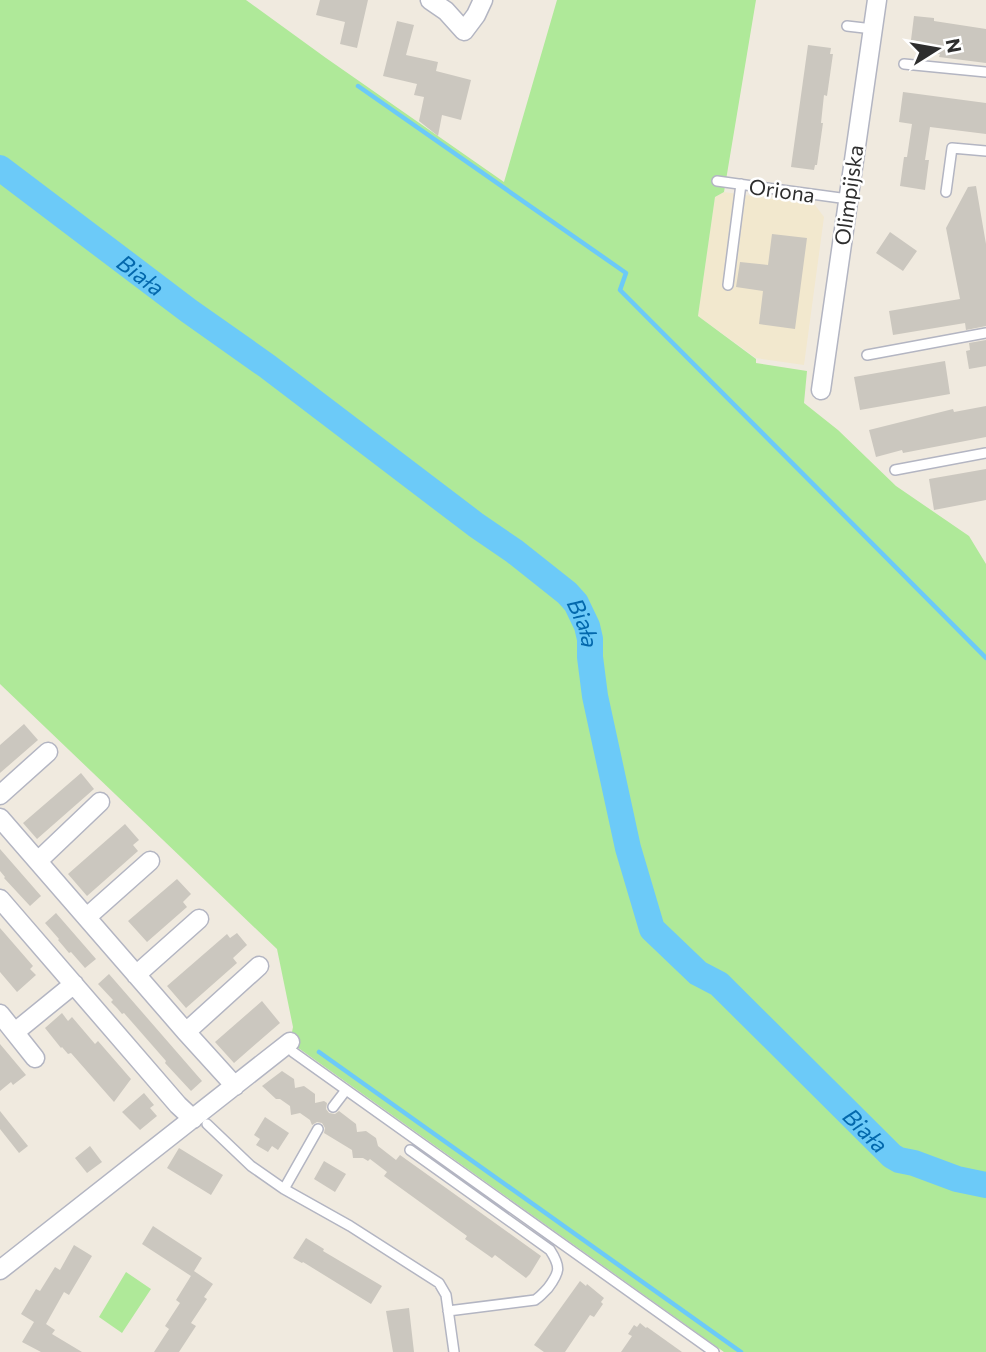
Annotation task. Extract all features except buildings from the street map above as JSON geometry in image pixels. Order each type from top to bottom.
[{"type":"street","points":[[430,0],[446,11],[464,31],[483,0]]},
{"type":"street","name":"Olimpijska","points":[[821,390],[877,0]]},
{"type":"street","points":[[0,795],[48,752]]},
{"type":"street","points":[[38,861],[100,802]]},
{"type":"street","points":[[0,818],[235,1086]]},
{"type":"street","points":[[87,917],[150,861]]},
{"type":"street","points":[[0,900],[178,1105],[200,1121]]},
{"type":"street","points":[[136,975],[199,919]]},
{"type":"street","points":[[186,1032],[259,966]]},
{"type":"street","points":[[15,1032],[74,984]]},
{"type":"street","points":[[0,1014],[35,1058]]},
{"type":"street","points":[[0,1270],[200,1121],[235,1086],[291,1047]]},
{"type":"lane","points":[[847,26],[873,29]]},
{"type":"lane","points":[[904,64],[986,72]]},
{"type":"lane","points":[[946,192],[952,148],[986,151]]},
{"type":"lane","name":"Oriona","points":[[717,181],[848,199]]},
{"type":"lane","points":[[728,285],[741,184]]},
{"type":"lane","points":[[867,355],[986,333]]},
{"type":"lane","points":[[895,470],[986,453]]},
{"type":"lane","points":[[291,1047],[346,1090],[714,1352]]},
{"type":"lane","points":[[333,1107],[346,1090]]},
{"type":"lane","points":[[200,1121],[251,1166],[284,1189],[350,1226],[439,1283],[446,1295],[454,1352]]},
{"type":"lane","points":[[284,1189],[318,1129]]},
{"type":"lane","points":[[410,1150],[550,1250],[557,1260],[557,1276],[540,1298],[448,1311]]},
{"type":"shaded area","points":[[724,192],[815,205],[824,217],[804,365],[756,358],[698,316],[715,197]]},
{"type":"green space","points":[[0,0],[246,0],[504,182],[557,0],[756,0],[724,192],[715,197],[698,316],[756,359],[756,363],[807,371],[804,403],[838,430],[896,486],[969,536],[986,564],[986,1352],[724,1352],[290,1042],[293,1027],[277,949],[0,684]]},
{"type":"green space","points":[[126,1272],[151,1289],[122,1333],[99,1317]]},
{"type":"waterway","points":[[358,86],[626,273],[620,290],[986,658]]},
{"type":"waterway","name":"Biała","points":[[0,168],[567,593],[576,603],[587,626],[595,696],[628,848],[652,929],[698,973],[719,984],[892,1156],[957,1179],[986,1185]]},
{"type":"waterway","points":[[319,1052],[741,1352]]}]
